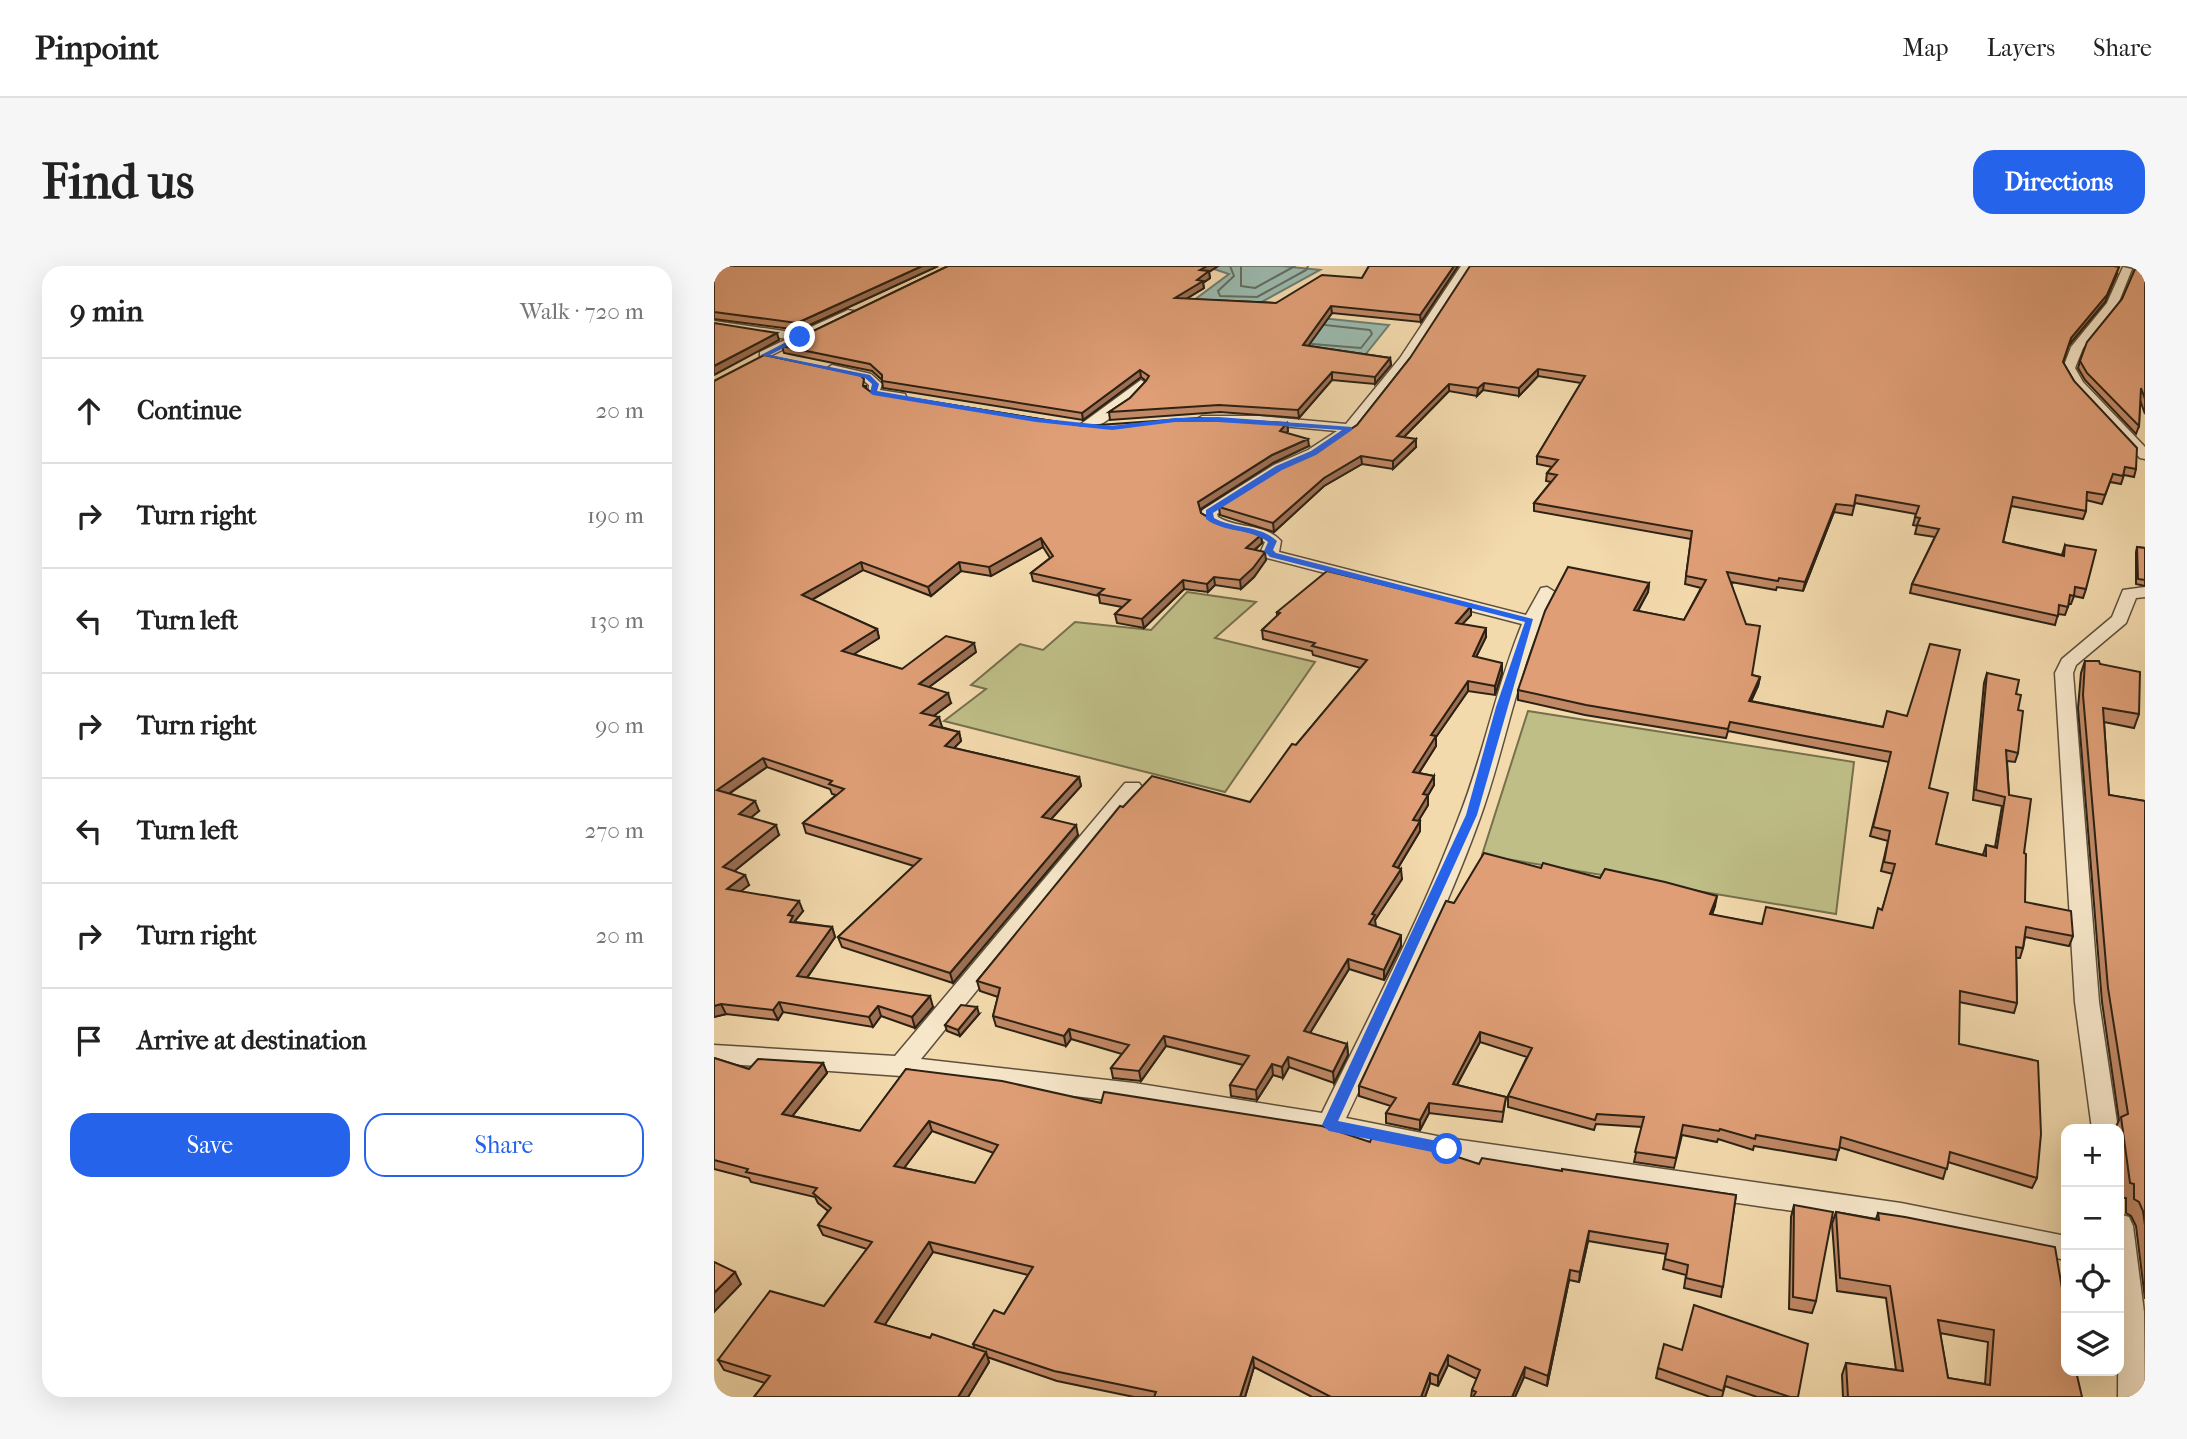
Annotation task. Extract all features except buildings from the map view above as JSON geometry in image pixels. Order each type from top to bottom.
[{"type":"street","points":[[1466,266],[1405,360],[1363,408],[1350,428],[1313,453],[1279,468],[1209,512],[1210,519],[1221,525],[1264,535],[1273,541],[1269,551],[1273,555],[1530,621]]},
{"type":"street","points":[[2126,269],[2112,304],[2077,347],[2069,368],[2078,384],[2145,456]]},
{"type":"street","points":[[790,361],[759,358],[869,304]]},
{"type":"street","points":[[714,324],[800,337]]},
{"type":"street","points":[[816,366],[867,377],[876,384],[873,393],[914,400]]},
{"type":"street","points":[[1112,428],[1080,426],[1124,401],[1140,384]]},
{"type":"street","points":[[1186,420],[1260,420],[1350,428]]},
{"type":"street","points":[[1329,1125],[1471,815],[1501,707],[1530,621],[1547,592]]},
{"type":"street","points":[[2104,1124],[2087,1002],[2064,673],[2068,663],[2120,619],[2129,594],[2145,592]]},
{"type":"street","points":[[901,1066],[1132,787]]},
{"type":"street","points":[[714,1054],[901,1066],[1134,1093],[1329,1125],[1447,1149],[1901,1215],[2061,1247]]},
{"type":"street","points":[[2124,1243],[2129,1260],[2134,1397]]},
{"type":"shaded area","points":[[1187,592],[1256,602],[1215,638],[1315,662],[1225,792],[944,721],[986,689],[971,685],[1020,644],[1043,650],[1075,622],[1151,630]]},
{"type":"shaded area","points":[[1528,711],[1854,762],[1836,914],[1482,855]]},
{"type":"water","points":[[1282,266],[1320,270],[1258,304],[1190,303],[1229,274],[1211,268]]},
{"type":"water","points":[[1311,317],[1389,325],[1365,355],[1286,349]]},
{"type":"waterway","points":[[2130,266],[2145,268]]},
{"type":"route","points":[[800,337],[764,355],[867,377],[876,384],[873,393],[1036,420],[1112,428],[1175,420],[1218,419],[1350,428],[1313,453],[1279,468],[1209,512],[1210,519],[1221,525],[1264,535],[1273,541],[1269,551],[1273,555],[1530,621],[1501,707],[1471,815],[1329,1125],[1447,1149]]}]
